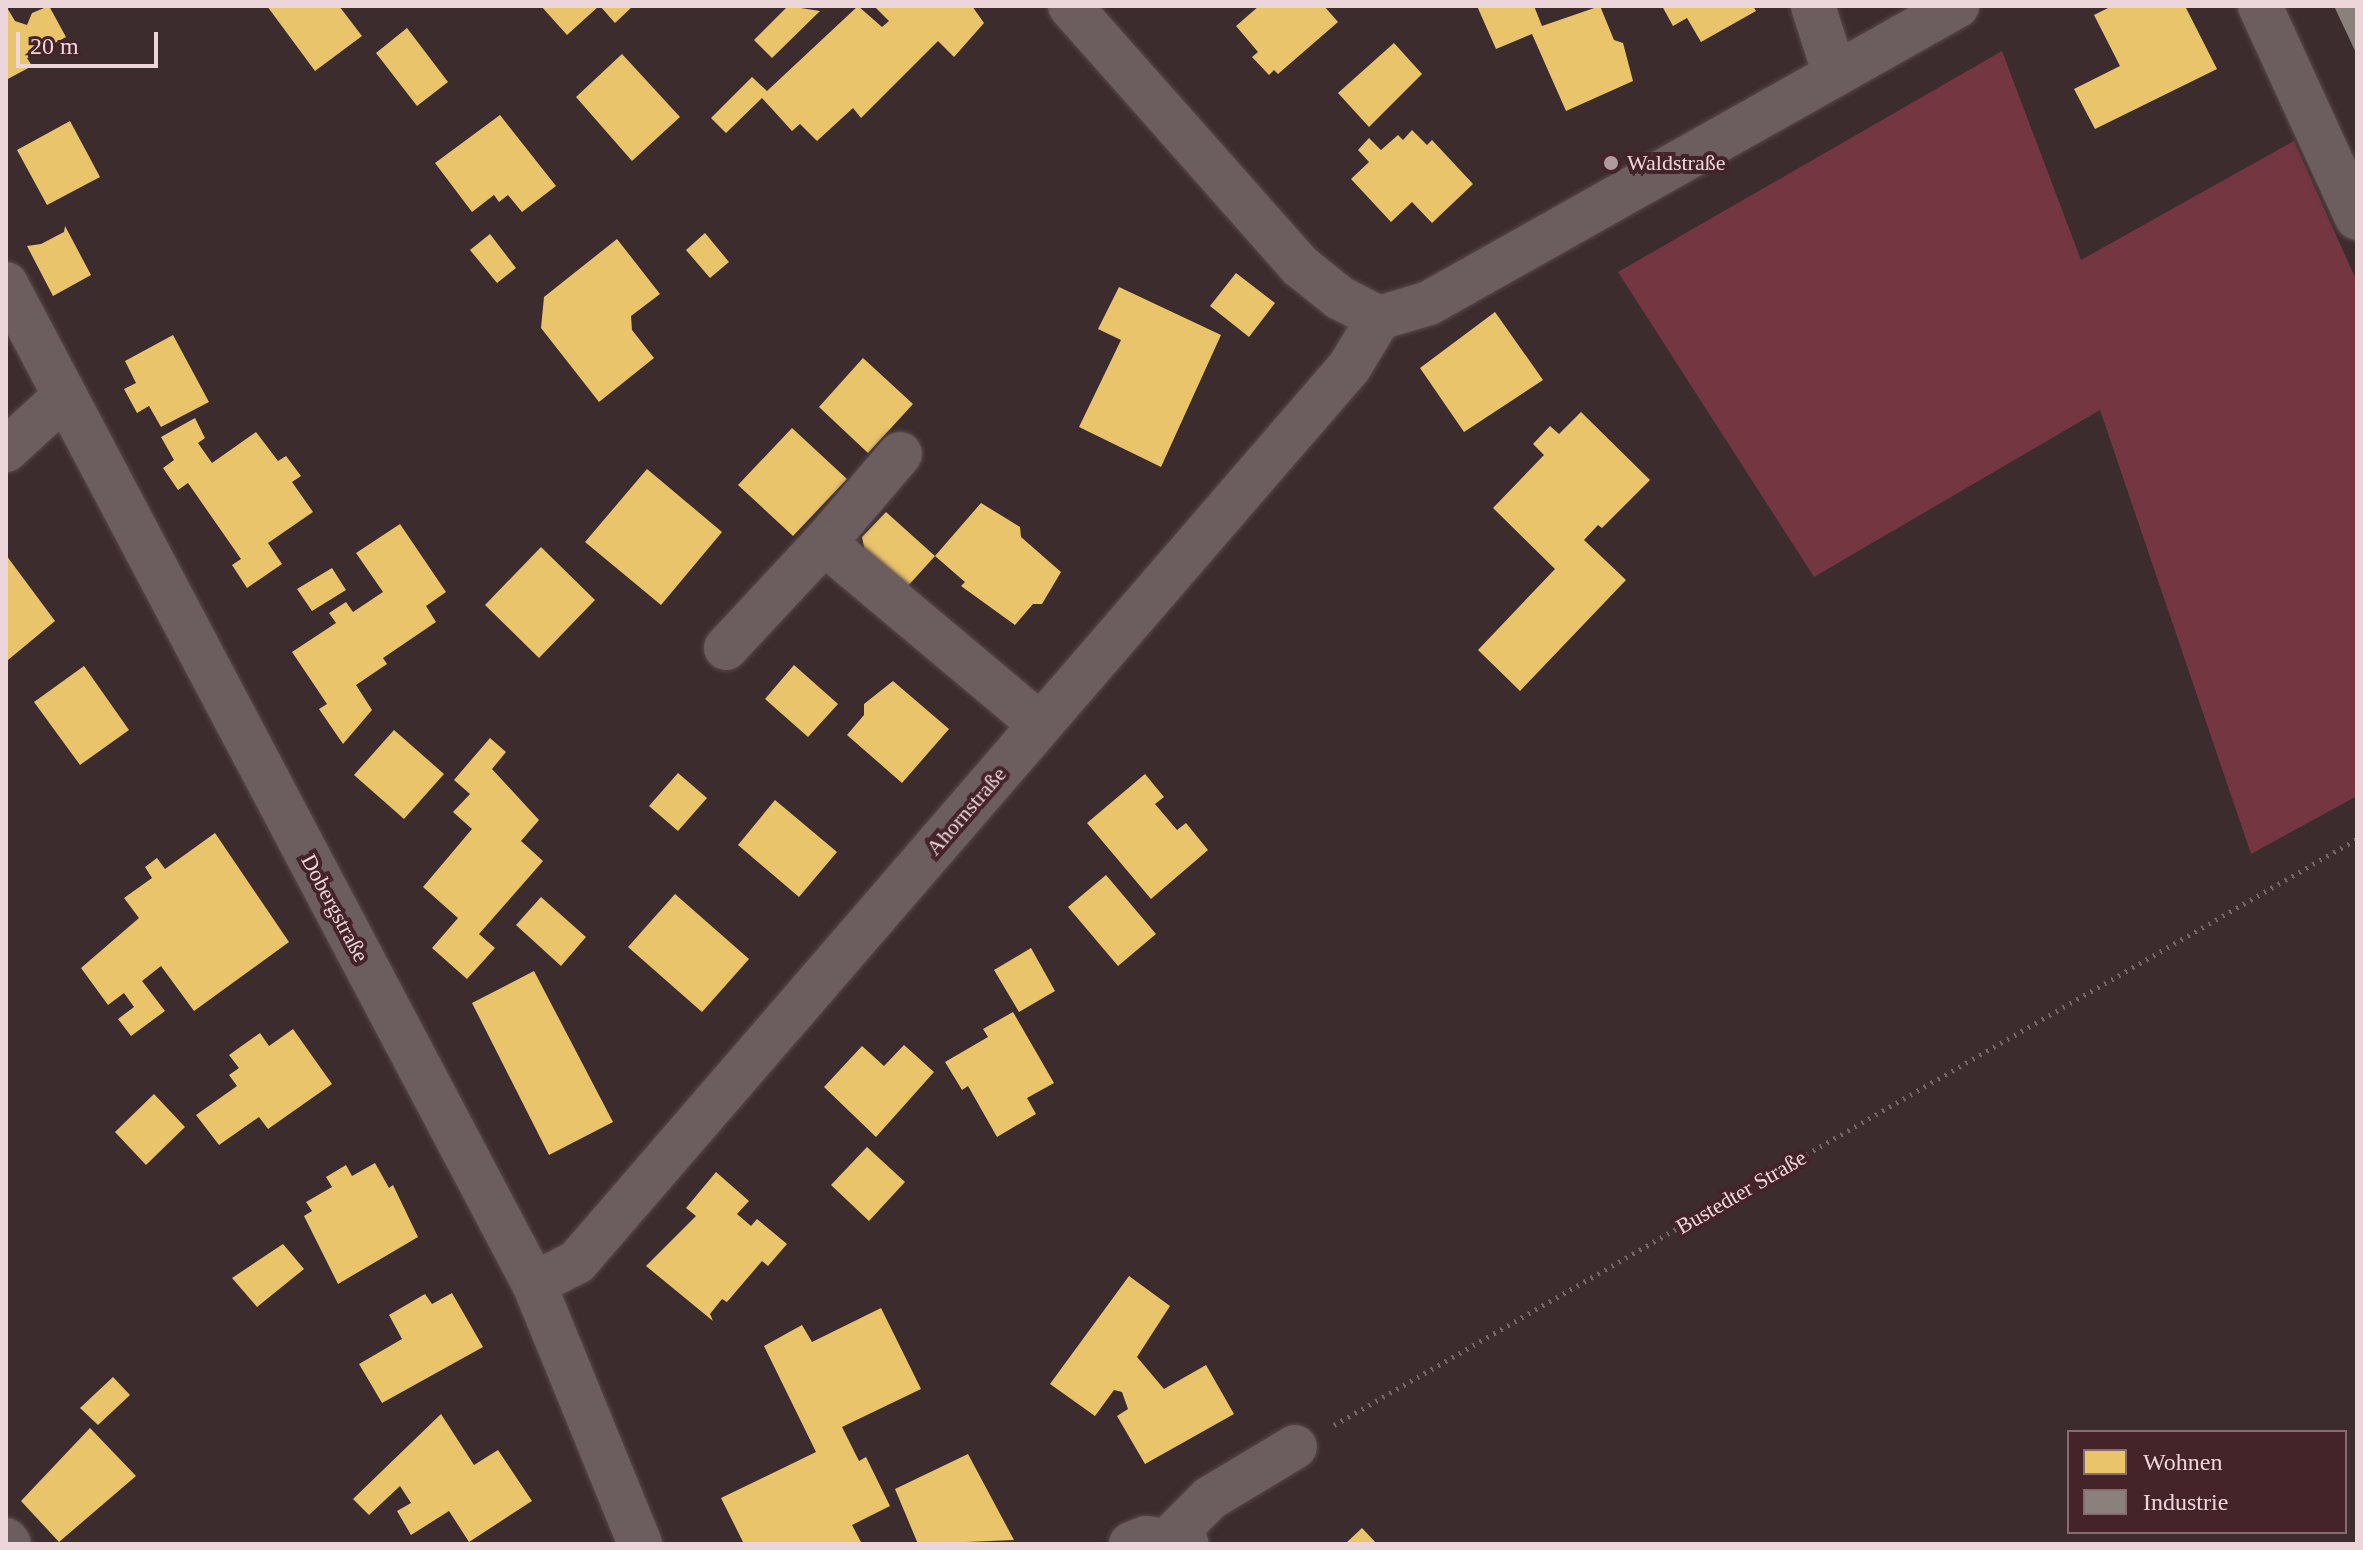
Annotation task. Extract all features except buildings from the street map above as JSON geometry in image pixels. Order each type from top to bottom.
[{"type":"street","points":[[1070,6],[1300,266],[1340,298],[1379,318],[1429,303],[1957,6]]},
{"type":"street","points":[[1813,6],[1835,75]]},
{"type":"street","points":[[2260,6],[2357,218]]},
{"type":"street","name":"Dobergstraße","points":[[6,284],[534,1284],[640,1544]]},
{"type":"street","name":"Ahornstraße","points":[[534,1284],[577,1262],[1350,366],[1379,318]]},
{"type":"street","points":[[6,450],[65,396]]},
{"type":"street","points":[[726,648],[824,543],[900,454]]},
{"type":"street","points":[[824,543],[1040,724]]},
{"type":"street","points":[[1163,1542],[1210,1498],[1295,1447]]},
{"type":"path","name":"Bustedter Straße","points":[[1295,1447],[2357,839]]},
{"type":"shaded area","points":[[2002,51],[2081,260],[2294,141],[2357,282],[2357,796],[2251,854],[2100,410],[1814,577],[1618,272]]},
{"type":"place","name":"Waldstraße","points":[[1611,163]]}]
